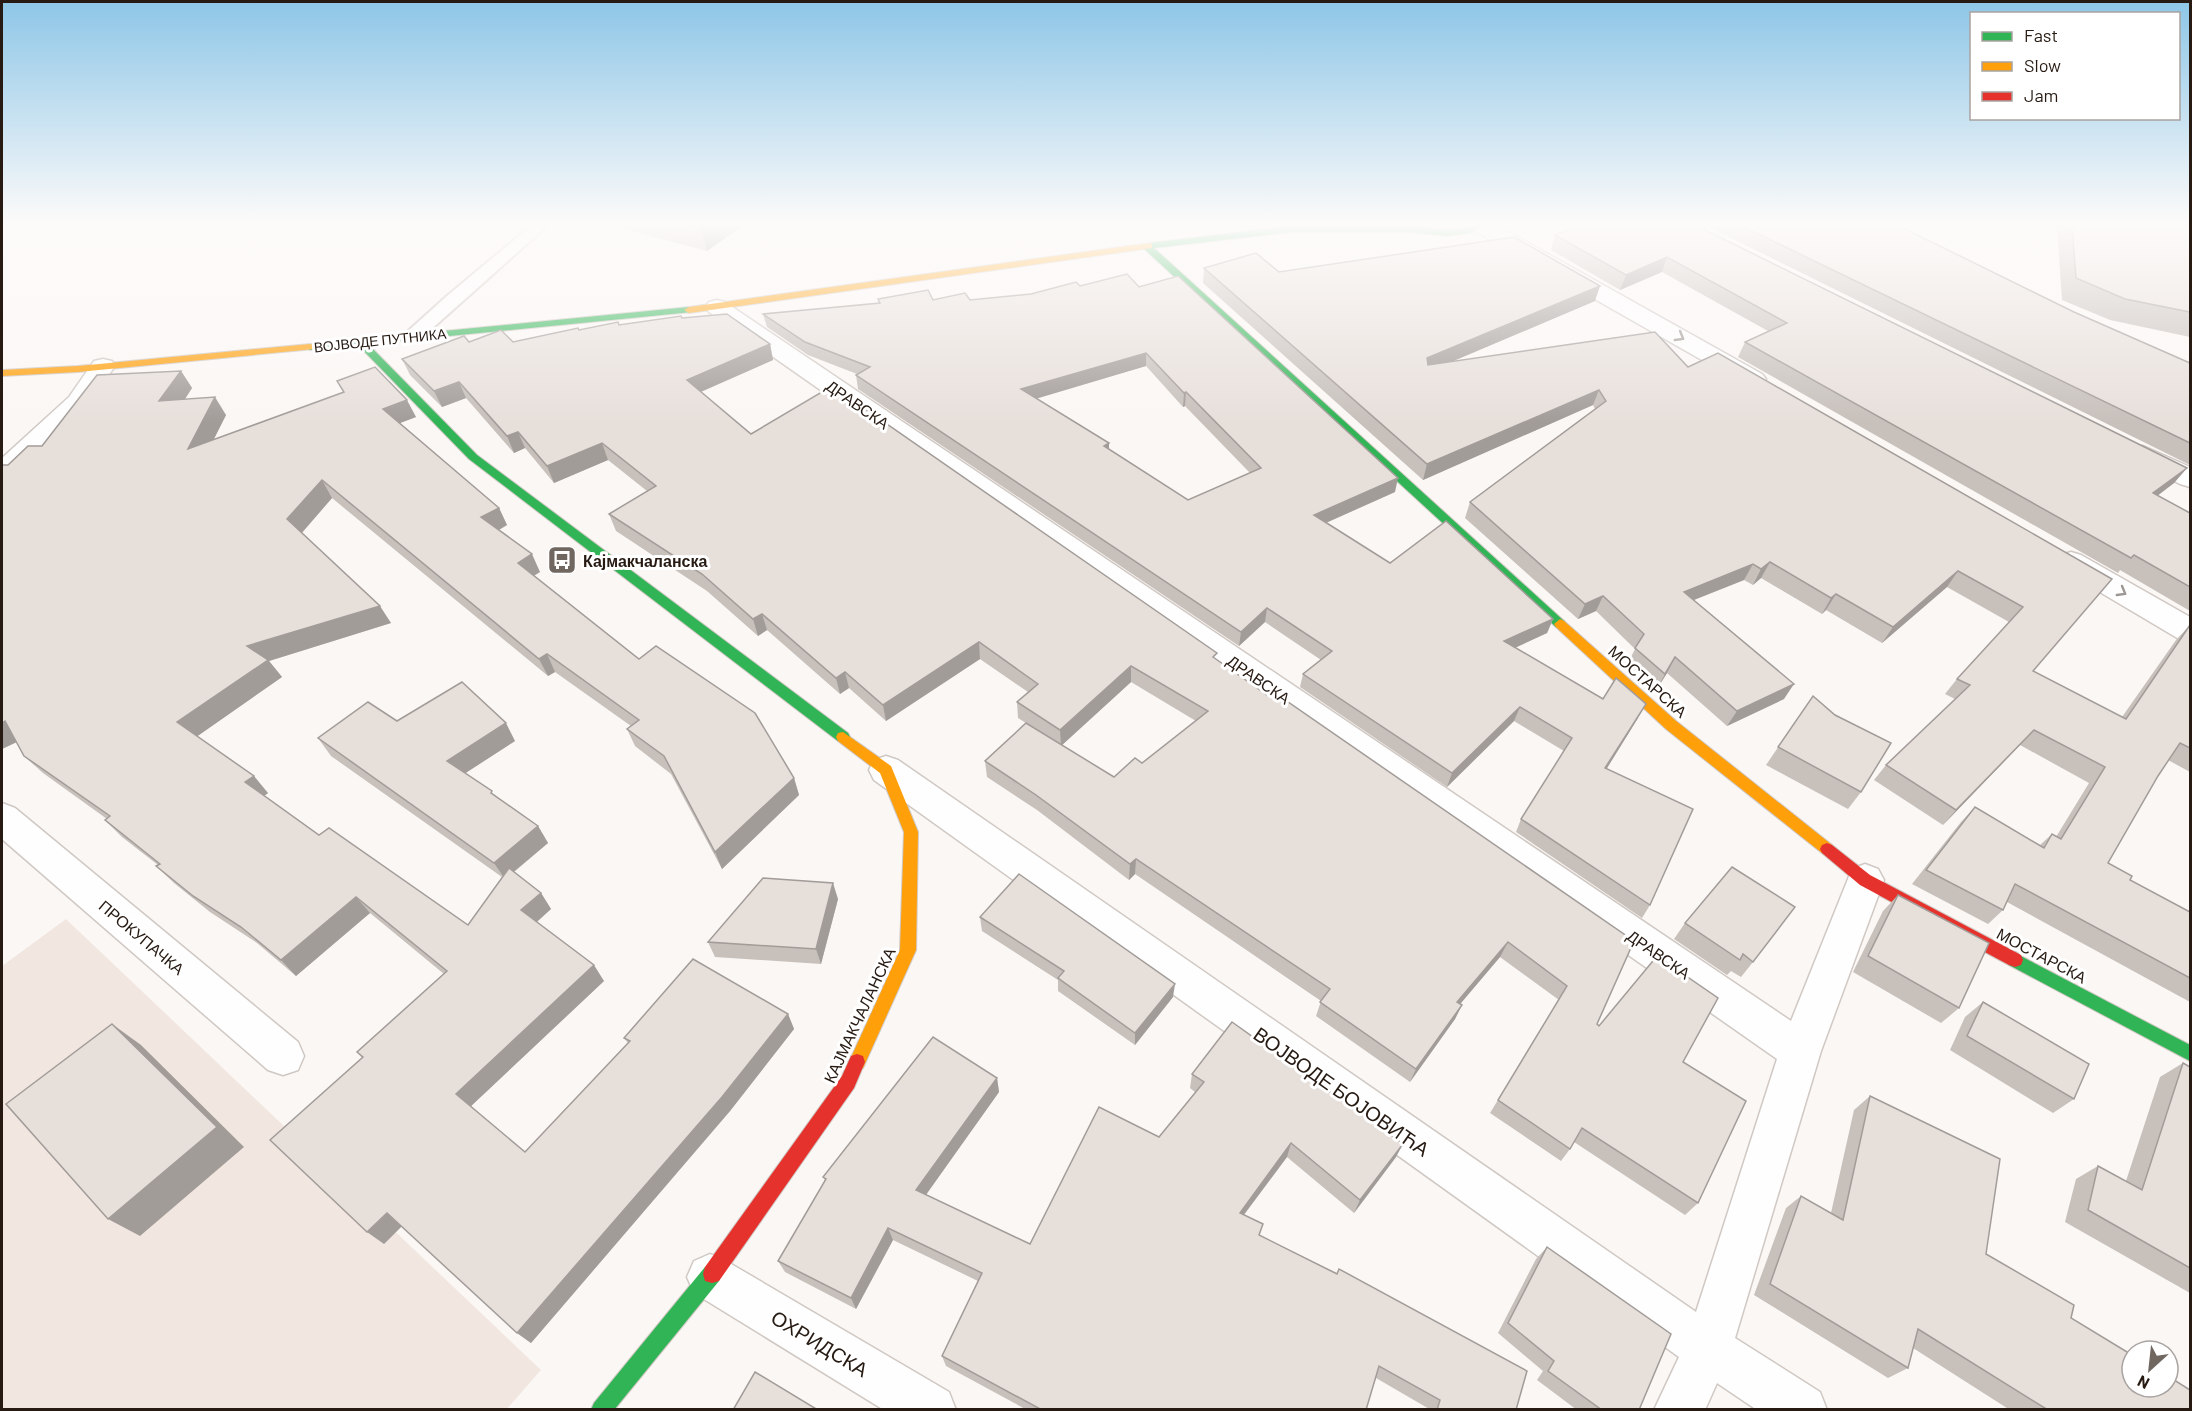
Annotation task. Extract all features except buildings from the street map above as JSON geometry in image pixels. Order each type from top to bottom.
[{"type":"street","name":"ВОЈВОДЕ ПУТНИКА","points":[[2,373],[103,366],[717,307],[826,292]]},
{"type":"street","name":"МОСТАРСКА","points":[[1196,292],[1671,725],[1865,880],[2190,1053]]},
{"type":"street","points":[[1598,292],[1770,389]]},
{"type":"street","name":"ДРАВСКА","points":[[717,307],[1800,1051]]},
{"type":"street","points":[[360,342],[473,457],[886,770]]},
{"type":"street","points":[[2,472],[78,402],[103,366]]},
{"type":"street","points":[[2127,446],[2190,478]]},
{"type":"street","points":[[2047,548],[2190,631]]},
{"type":"street","name":"КАЈМАКЧАЛАНСКА","points":[[602,1410],[710,1277],[848,1082],[908,950],[911,832],[886,770]]},
{"type":"street","name":"ВОЈВОДЕ БОЈОВИЋА","points":[[886,770],[1708,1349],[1802,1410]]},
{"type":"street","name":"ПРОКУПАЧКА","points":[[2,819],[283,1056]]},
{"type":"street","points":[[1679,1410],[1708,1349],[1800,1051],[1865,880]]},
{"type":"street","name":"ОХРИДСКА","points":[[710,1277],[931,1410]]},
{"type":"lane","points":[[412,337],[462,292]]},
{"type":"shaded area","points":[[66,919],[541,1370],[507,1409],[2,1409],[2,966]]},
{"type":"traffic: fast","points":[[1196,292],[1560,624]]},
{"type":"traffic: fast","points":[[310,347],[689,310]]},
{"type":"traffic: fast","points":[[360,342],[473,457],[843,737]]},
{"type":"traffic: fast","points":[[2015,960],[2190,1053]]},
{"type":"traffic: fast","points":[[601,1410],[712,1274]]},
{"type":"traffic: slow","points":[[689,310],[819,292]]},
{"type":"traffic: slow","points":[[2,373],[78,369],[310,347]]},
{"type":"traffic: slow","points":[[1560,624],[1671,725],[1827,849]]},
{"type":"traffic: slow","points":[[843,737],[886,770],[911,832],[908,950],[857,1062]]},
{"type":"traffic: jam","points":[[1827,849],[1865,880],[2015,960]]},
{"type":"traffic: jam","points":[[712,1274],[848,1082],[857,1062]]},
{"type":"place","name":"Кајмакчаланска","points":[[562,560]]}]
